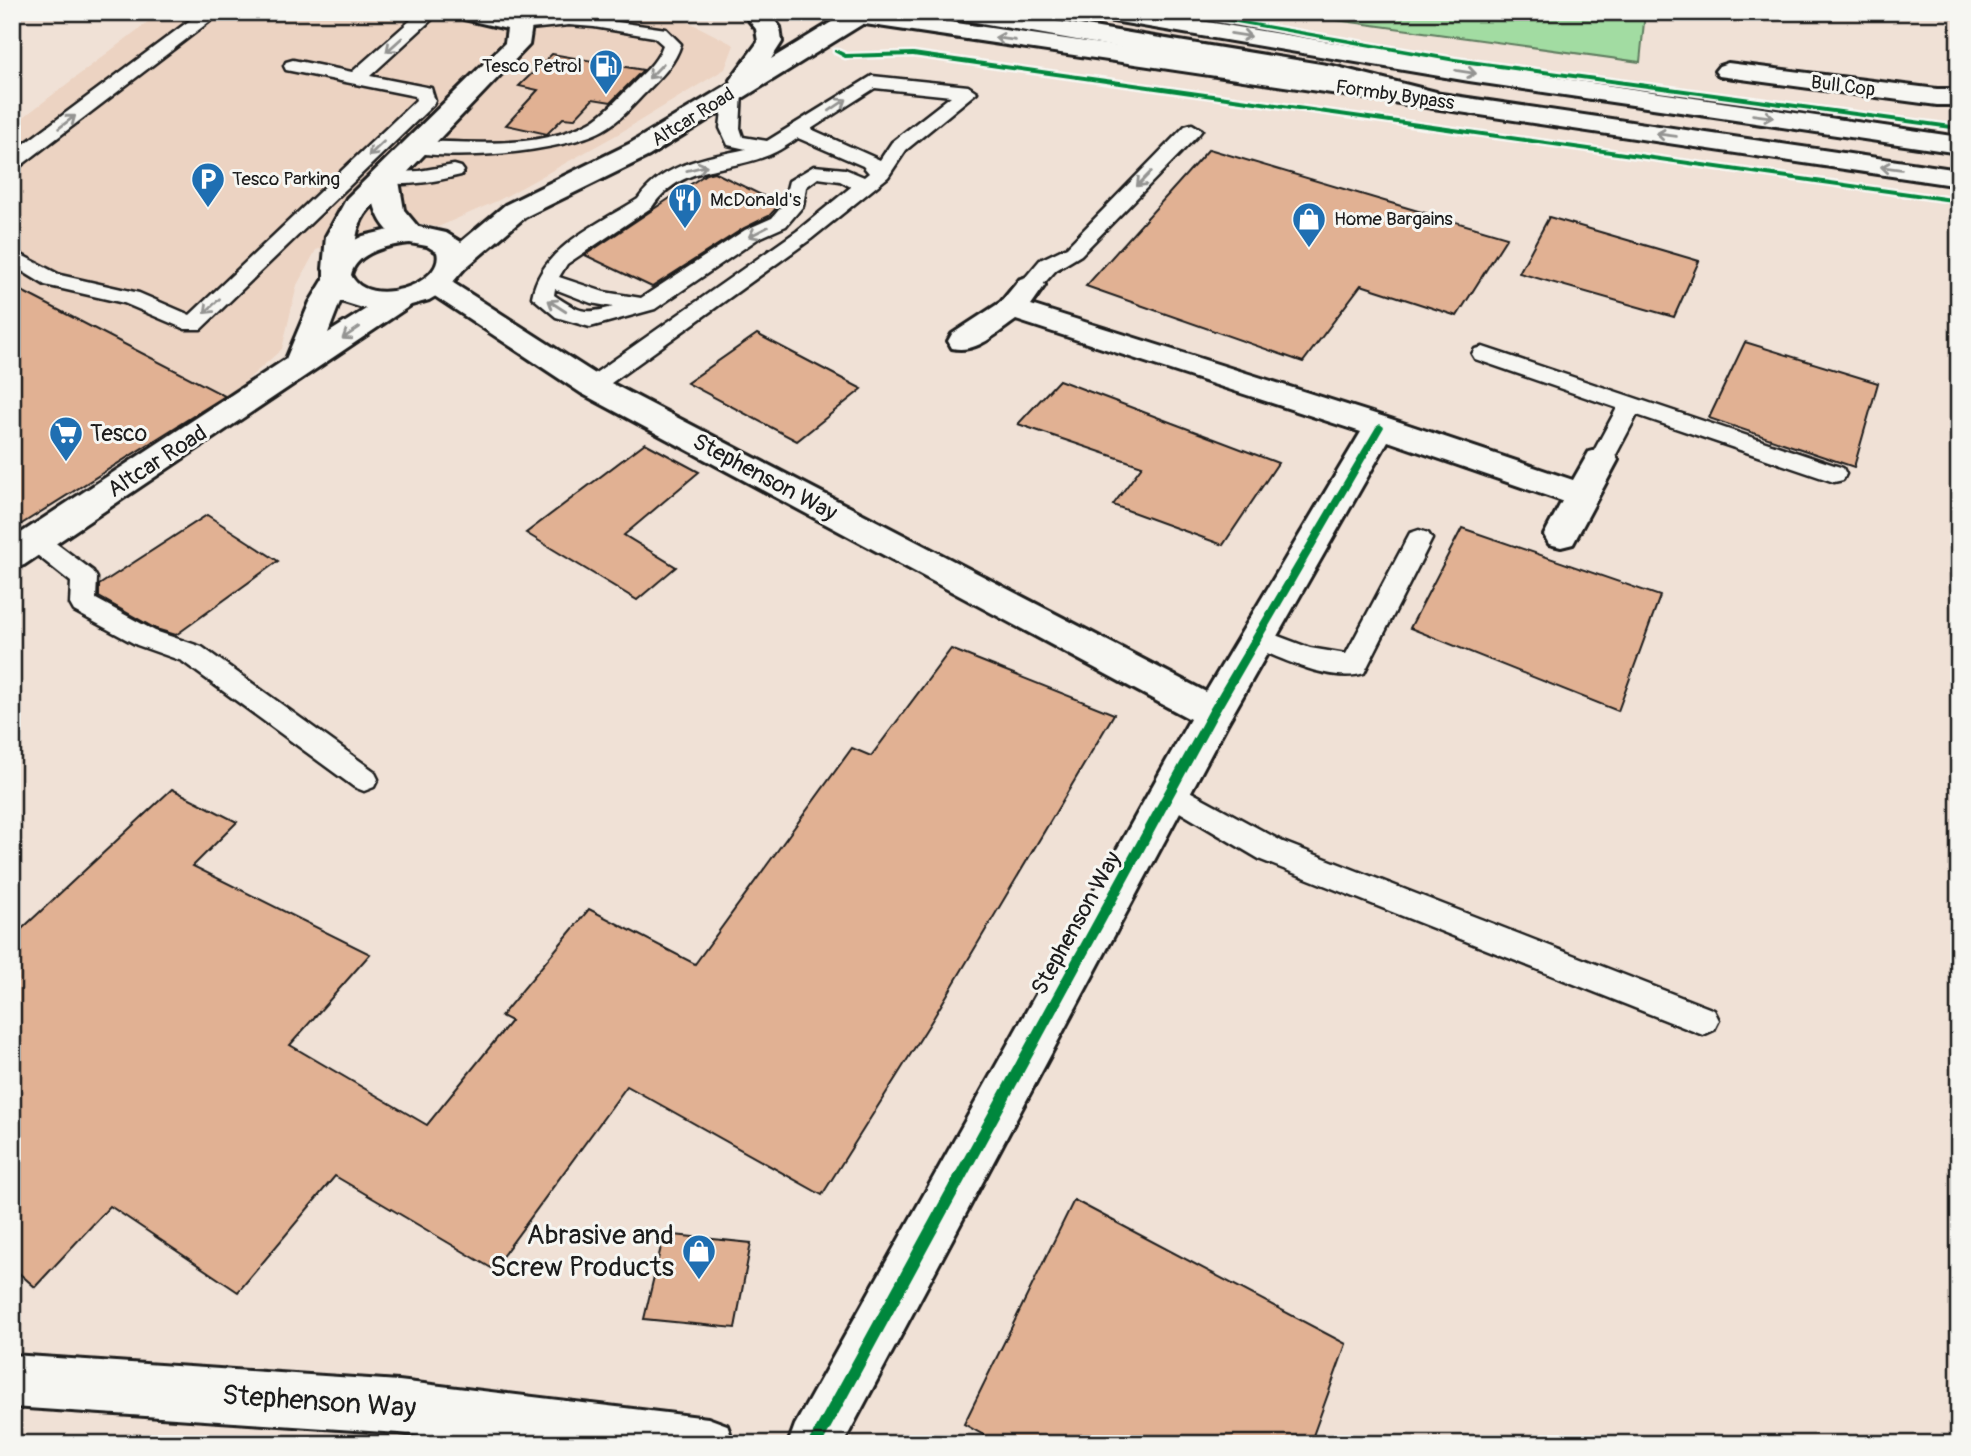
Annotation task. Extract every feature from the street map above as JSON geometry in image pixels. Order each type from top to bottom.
[{"type":"main road","points":[[734,91],[769,42],[768,27],[754,12]]},
{"type":"main road","name":"Formby Bypass","points":[[831,12],[861,14],[1959,178]]},
{"type":"main road","points":[[959,12],[1138,44],[1333,74],[1459,104]]},
{"type":"main road","name":"Formby Bypass","points":[[1101,12],[1469,73],[1959,145]]},
{"type":"main road","points":[[400,300],[366,300],[352,296],[343,289],[338,275],[340,236],[357,204],[517,45],[520,25],[468,13]]},
{"type":"main road","name":"Altcar Road","points":[[24,549],[261,393],[300,362],[333,345],[400,300],[420,294],[515,211],[602,170],[861,14]]},
{"type":"main road","name":"Bull Cop","points":[[1728,71],[1937,97],[1959,97]]},
{"type":"main road","name":"Stephenson Way","points":[[386,178],[389,211],[400,228],[446,245],[452,253],[445,274],[592,386],[1213,713]]},
{"type":"main road","name":"Altcar Road","points":[[300,362],[345,258],[357,248],[382,238],[416,234],[488,214],[515,211]]},
{"type":"main road","points":[[963,341],[1030,286],[1380,427],[1580,495]]},
{"type":"main road","name":"Stephenson Way","points":[[814,1444],[1213,713],[1380,427]]},
{"type":"main road","points":[[1562,535],[1580,495],[1601,460]]},
{"type":"main road","name":"Stephenson Way","points":[[12,1381],[399,1407],[708,1444]]},
{"type":"lane","points":[[12,163],[213,12]]},
{"type":"lane","points":[[357,78],[431,12]]},
{"type":"lane","points":[[508,163],[551,155],[596,128],[616,112],[669,57],[673,44],[660,33],[594,22],[569,20],[520,25]]},
{"type":"lane","points":[[12,256],[53,279],[131,298],[193,324],[426,102],[424,92],[293,66]]},
{"type":"lane","points":[[592,386],[804,235],[872,173],[899,146],[968,92],[872,82],[770,148],[680,172],[661,183],[652,189],[645,203],[559,261],[545,279],[583,290],[599,298],[647,304],[752,234],[779,222],[793,206],[796,185],[814,172],[845,175],[872,173]]},
{"type":"lane","points":[[734,91],[730,128],[735,141],[770,148]]},
{"type":"lane","points":[[415,147],[470,149],[535,143],[596,128]]},
{"type":"lane","points":[[1030,286],[1074,251],[1192,130]]},
{"type":"lane","points":[[798,131],[872,173]]},
{"type":"lane","points":[[386,178],[419,177],[453,171]]},
{"type":"lane","points":[[1483,354],[1834,474]]},
{"type":"lane","points":[[1601,460],[1630,405]]},
{"type":"lane","points":[[1257,638],[1307,658],[1354,666],[1419,539]]},
{"type":"lane","points":[[24,549],[84,578],[83,604],[146,638],[192,654],[364,779]]},
{"type":"lane","points":[[1171,793],[1272,852],[1703,1020]]},
{"type":"shaded area","name":"Tesco Parking","points":[[161,12],[636,12],[685,20],[734,45],[725,69],[618,134],[499,200],[438,227],[403,220],[316,250],[297,285],[282,349],[228,397],[12,530],[12,126]]},
{"type":"green space","points":[[1278,12],[1645,12],[1640,62]]},
{"type":"building","points":[[552,54],[643,70],[611,102],[593,99],[574,119],[563,118],[547,134],[506,125],[538,90],[519,86]]},
{"type":"building","name":"Home Bargains","points":[[1209,149],[1507,237],[1457,316],[1361,285],[1303,362],[1086,286]]},
{"type":"building","name":"McDonald's","points":[[714,172],[780,204],[769,216],[744,228],[652,287],[585,255],[706,174]]},
{"type":"building","points":[[1549,217],[1699,261],[1674,317],[1519,273]]},
{"type":"building","name":"Tesco","points":[[12,286],[225,396],[12,530]]},
{"type":"building","points":[[757,334],[862,389],[797,441],[687,383]]},
{"type":"building","points":[[1745,342],[1878,383],[1854,467],[1709,418]]},
{"type":"building","points":[[1059,380],[1278,463],[1223,545],[1113,505],[1142,466],[1018,424]]},
{"type":"building","points":[[645,443],[699,472],[624,535],[676,567],[637,600],[526,533]]},
{"type":"building","points":[[207,515],[278,561],[176,635],[156,629],[99,597],[99,585]]},
{"type":"building","points":[[1462,528],[1660,596],[1618,711],[1410,628]]},
{"type":"building","points":[[951,649],[1114,714],[934,1017],[822,1195],[627,1086],[493,1269],[335,1176],[238,1292],[110,1206],[35,1287],[12,1267],[12,938],[172,789],[237,822],[193,866],[370,954],[290,1045],[427,1125],[511,1021],[501,1016],[589,909],[695,964],[852,748],[871,756]]},
{"type":"building","points":[[1074,1200],[1346,1344],[1310,1444],[1000,1444],[964,1424]]},
{"type":"building","name":"Abrasive and Screw Products","points":[[664,1234],[751,1243],[735,1328],[644,1319]]},
{"type":"cycle path","points":[[1178,12],[1455,60],[1959,128]]},
{"type":"cycle path","points":[[836,51],[845,56],[913,54],[1959,201]]},
{"type":"cycle path","points":[[814,1444],[1213,713],[1380,427]]},
{"type":"place","name":"Tesco Petrol","points":[[606,96]]},
{"type":"place","name":"Tesco Parking","points":[[208,209]]},
{"type":"place","name":"McDonald's","points":[[685,230]]},
{"type":"place","name":"Home Bargains","points":[[1309,249]]},
{"type":"place","name":"Tesco","points":[[66,463]]},
{"type":"place","name":"Abrasive and Screw Products","points":[[699,1281]]}]
